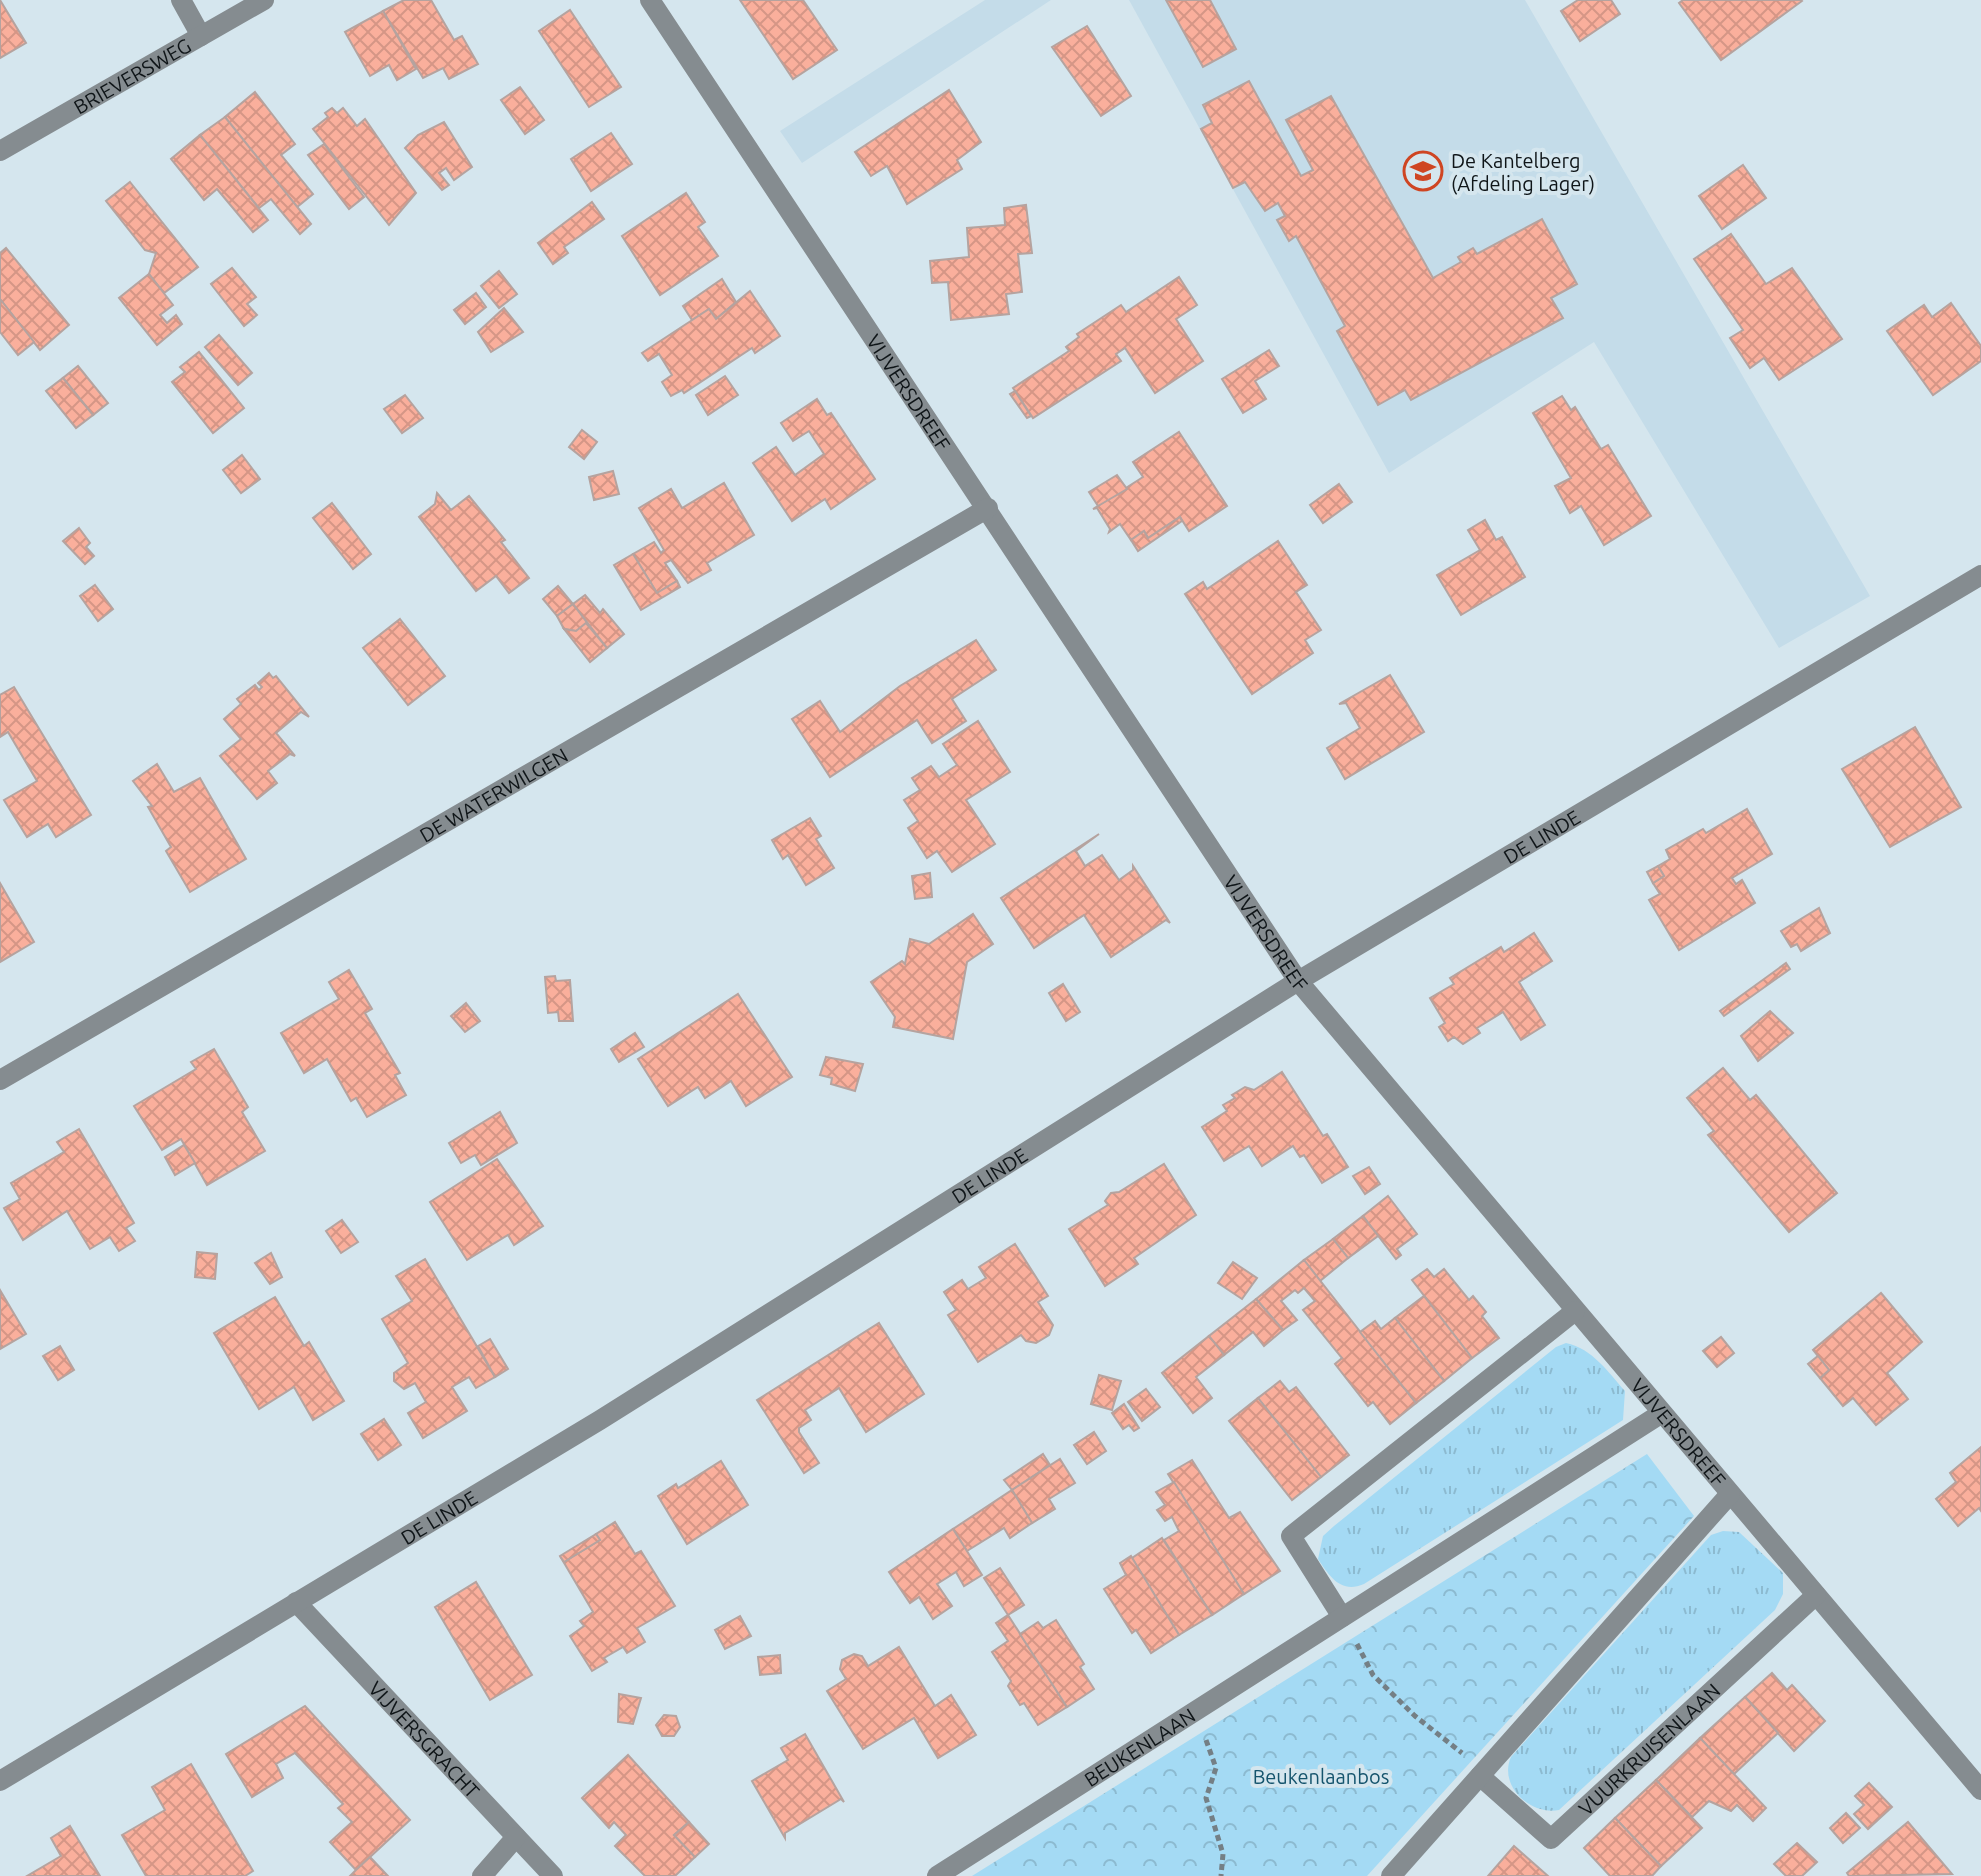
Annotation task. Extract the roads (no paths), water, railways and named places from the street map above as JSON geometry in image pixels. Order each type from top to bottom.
[{"type":"street","points":[[181,0],[201,36]]},
{"type":"street","name":"BRIEVERSWEG","points":[[0,151],[264,0]]},
{"type":"street","name":"VIJVERSDREEF","points":[[650,0],[1298,981],[1981,1790]]},
{"type":"street","name":"DE WATERWILGEN","points":[[0,1080],[988,508]]},
{"type":"street","name":"DE LINDE","points":[[0,1781],[600,1420],[1298,981],[1981,575]]},
{"type":"street","points":[[1342,1617],[1291,1536],[1575,1311]]},
{"type":"street","name":"BEUKENLAAN","points":[[937,1876],[1662,1413]]},
{"type":"street","points":[[1391,1876],[1730,1494]]},
{"type":"street","name":"VUURKRUISENLAAN","points":[[1480,1776],[1551,1839],[1816,1595]]},
{"type":"street","name":"VIJVERSGRACHT","points":[[296,1602],[553,1876]]},
{"type":"street","points":[[482,1876],[516,1837]]},
{"type":"place","name":"De Kantelberg (Afdeling Lager)","points":[[1423,171]]},
{"type":"park label","name":"Beukenlaanbos","points":[[1321,1776]]}]
